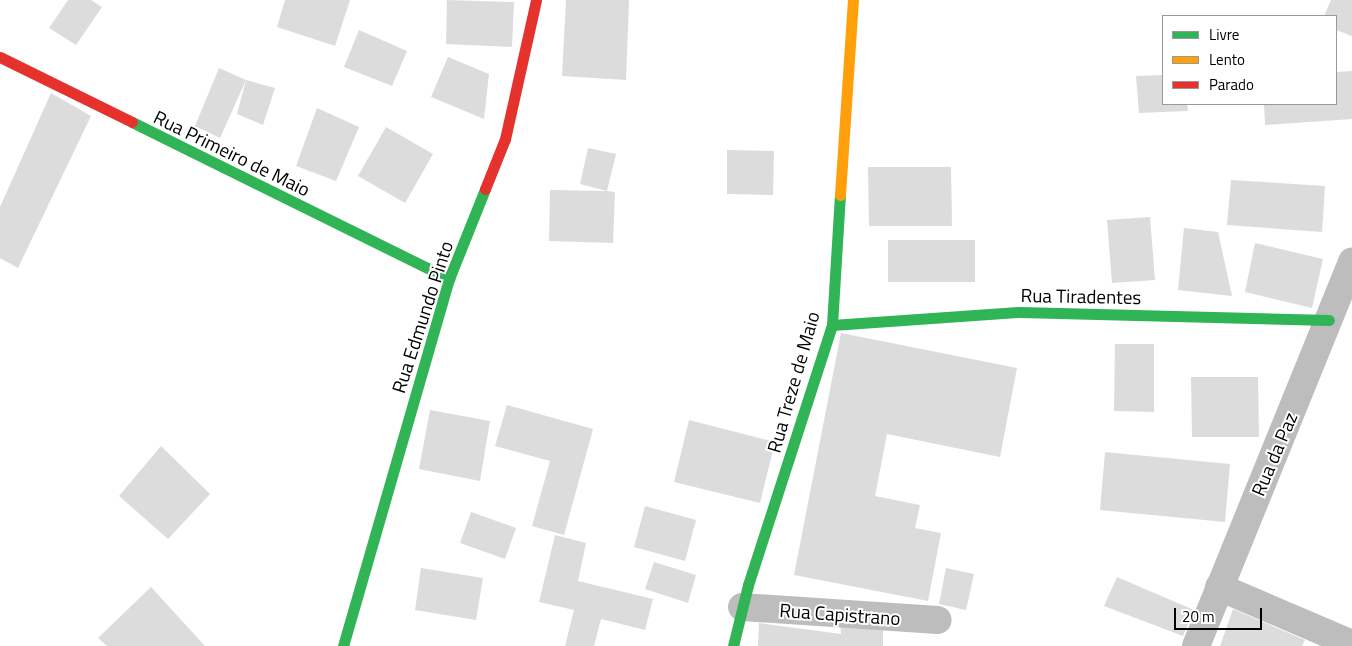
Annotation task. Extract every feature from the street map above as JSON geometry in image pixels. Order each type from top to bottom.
[{"type":"street","name":"Rua Edmundo Pinto","points":[[343,646],[449,279],[505,139],[536,0]]},
{"type":"street","name":"Rua Treze de Maio","points":[[733,646],[742,607],[832,324],[853,0]]},
{"type":"street","name":"Rua Primeiro de Maio","points":[[0,57],[449,279]]},
{"type":"street","name":"Rua da Paz","points":[[1196,646],[1352,261]]},
{"type":"street","name":"Rua Tiradentes","points":[[832,324],[1020,312],[1329,320]]},
{"type":"street","points":[[1219,587],[1352,644]]},
{"type":"street","name":"Rua Capistrano","points":[[742,607],[938,620]]},
{"type":"building","points":[[68,0],[91,0],[102,7],[76,45],[49,28]]},
{"type":"building","points":[[285,0],[350,0],[335,46],[277,27]]},
{"type":"building","points":[[447,0],[514,2],[512,47],[446,44]]},
{"type":"building","points":[[566,0],[629,0],[626,80],[562,76]]},
{"type":"building","points":[[1331,0],[1352,0],[1352,36],[1337,30],[1337,15],[1324,15]]},
{"type":"building","points":[[359,30],[407,51],[392,86],[344,67]]},
{"type":"building","points":[[448,57],[489,74],[484,119],[431,97]]},
{"type":"building","points":[[219,68],[246,80],[220,138],[195,126]]},
{"type":"building","points":[[1352,71],[1352,119],[1265,125],[1264,105],[1337,105],[1337,72]]},
{"type":"building","points":[[1162,75],[1162,105],[1187,105],[1188,111],[1139,113],[1136,76]]},
{"type":"building","points":[[246,80],[275,88],[263,125],[237,114]]},
{"type":"building","points":[[51,93],[91,116],[18,268],[0,258],[0,207]]},
{"type":"building","points":[[317,108],[359,127],[336,181],[296,166]]},
{"type":"building","points":[[386,127],[433,154],[405,203],[358,176]]},
{"type":"building","points":[[588,148],[616,154],[607,191],[580,184]]},
{"type":"building","points":[[727,150],[774,151],[773,195],[727,194]]},
{"type":"building","points":[[868,167],[951,167],[952,226],[869,226]]},
{"type":"building","points":[[1231,180],[1325,186],[1322,232],[1227,225]]},
{"type":"building","points":[[550,190],[615,192],[613,243],[549,241]]},
{"type":"building","points":[[1150,217],[1155,280],[1112,283],[1107,220]]},
{"type":"building","points":[[1184,228],[1218,232],[1232,296],[1178,290]]},
{"type":"building","points":[[888,240],[975,240],[975,282],[888,282]]},
{"type":"building","points":[[1255,243],[1323,259],[1312,308],[1245,292]]},
{"type":"building","points":[[841,333],[1017,368],[1000,457],[887,434],[875,496],[920,505],[915,528],[941,533],[928,601],[794,575]]},
{"type":"building","points":[[1115,344],[1154,344],[1154,412],[1114,411]]},
{"type":"building","points":[[1191,377],[1258,377],[1259,437],[1192,437]]},
{"type":"building","points":[[507,405],[593,429],[564,535],[532,526],[550,461],[495,446]]},
{"type":"building","points":[[430,410],[490,421],[480,481],[419,469]]},
{"type":"building","points":[[689,420],[775,442],[760,503],[674,482]]},
{"type":"building","points":[[161,446],[210,494],[168,539],[119,496]]},
{"type":"building","points":[[1105,452],[1230,464],[1225,522],[1100,510]]},
{"type":"building","points":[[645,506],[696,520],[685,561],[634,547]]},
{"type":"building","points":[[471,512],[516,528],[505,559],[460,543]]},
{"type":"building","points":[[555,535],[586,543],[578,581],[653,599],[645,630],[601,619],[594,646],[565,646],[574,610],[539,602]]},
{"type":"building","points":[[654,562],[696,575],[688,603],[645,589]]},
{"type":"building","points":[[421,568],[483,578],[476,620],[415,610]]},
{"type":"building","points":[[946,568],[974,574],[966,610],[939,604]]},
{"type":"building","points":[[1117,577],[1194,610],[1183,636],[1104,606]]},
{"type":"building","points":[[151,587],[205,646],[107,646],[98,638]]},
{"type":"building","points":[[1233,609],[1305,640],[1302,646],[1220,646]]},
{"type":"building","points":[[759,623],[841,634],[840,623],[883,629],[883,646],[758,646]]},
{"type":"traffic: fast","points":[[132,122],[449,279]]},
{"type":"traffic: fast","points":[[343,646],[449,279],[485,189]]},
{"type":"traffic: fast","points":[[733,646],[748,585],[832,325],[840,195]]},
{"type":"traffic: fast","points":[[832,325],[1020,312],[1329,320]]},
{"type":"traffic: slow","points":[[840,195],[853,0]]},
{"type":"traffic: jam","points":[[485,189],[505,139],[536,0]]},
{"type":"traffic: jam","points":[[0,57],[132,122]]}]
